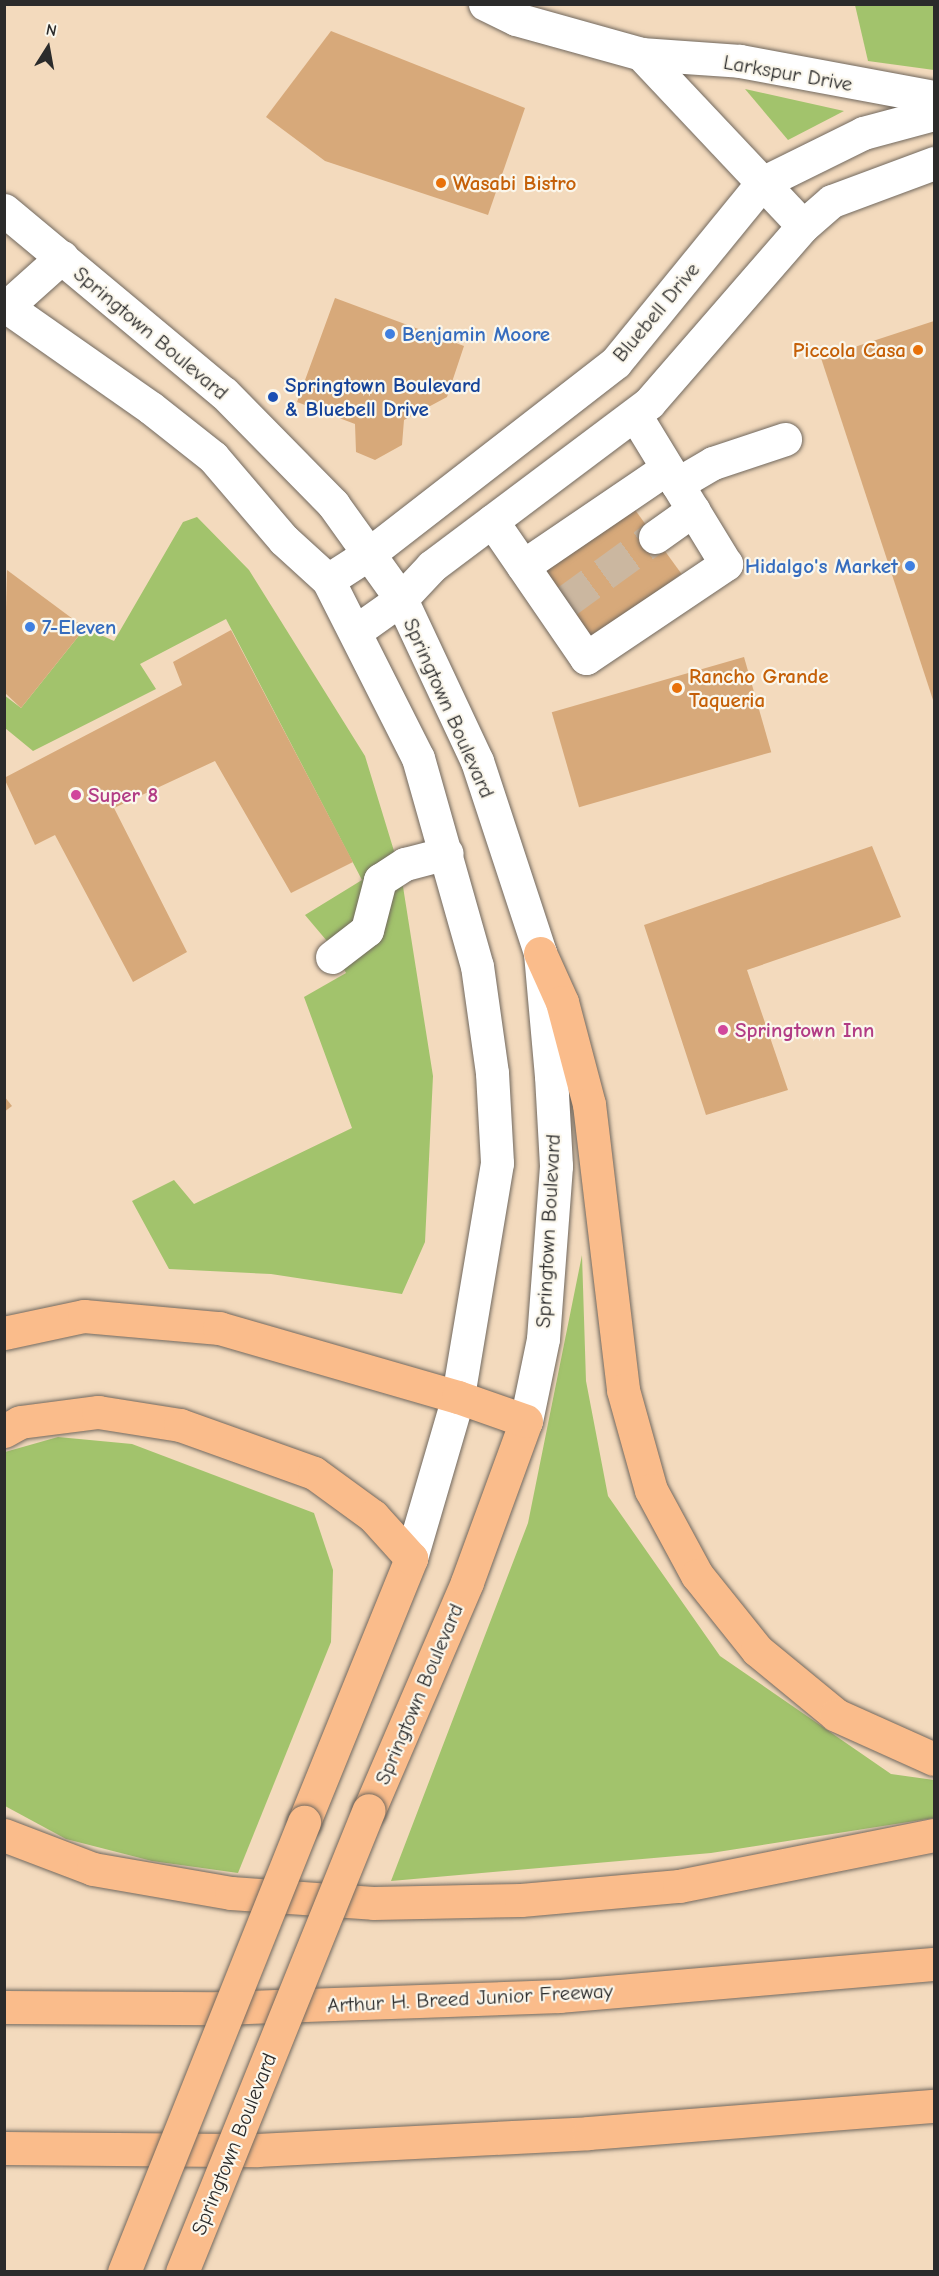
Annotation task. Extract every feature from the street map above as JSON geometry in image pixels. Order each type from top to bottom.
[{"type":"main road","points":[[540,953],[562,1002],[589,1104],[623,1390],[651,1490],[697,1575],[757,1650],[836,1715],[934,1759]]},
{"type":"main road","points":[[4,1333],[84,1317],[219,1328],[458,1396],[526,1421]]},
{"type":"main road","points":[[4,1431],[20,1422],[98,1412],[180,1425],[314,1473],[373,1516],[411,1558],[124,2271]]},
{"type":"main road","name":"Springtown Boulevard","points":[[182,2271],[369,1810],[467,1582],[526,1421]]},
{"type":"main road","points":[[4,1835],[93,1869],[231,1893],[373,1903],[521,1900],[679,1886],[934,1834]]},
{"type":"main road","name":"Arthur H. Breed Junior Freeway","points":[[4,2007],[219,2008],[560,1996],[934,1964]]},
{"type":"main road","points":[[4,2148],[257,2150],[600,2132],[934,2106]]},
{"type":"street","name":"Larkspur Drive","points":[[485,4],[516,19],[641,54],[740,61],[934,97]]},
{"type":"street","points":[[641,54],[803,226]]},
{"type":"street","name":"Bluebell Drive","points":[[328,580],[370,553],[616,362],[762,183],[863,133],[934,114]]},
{"type":"street","points":[[356,631],[401,599],[432,566],[649,403],[803,226],[832,201],[934,164]]},
{"type":"street","name":"Springtown Boulevard","points":[[4,210],[224,393],[333,504],[401,599],[477,761],[540,953],[556,1166],[543,1339],[526,1421]]},
{"type":"street","points":[[62,257],[5,307],[151,408],[213,457],[284,540],[328,580],[356,631],[418,758],[447,853],[477,966],[492,1073],[497,1163],[458,1396],[411,1558]]},
{"type":"street","points":[[492,521],[523,566],[559,606],[586,658],[726,564],[635,415]]},
{"type":"street","points":[[523,566],[679,487],[712,462],[785,439]]},
{"type":"street","points":[[655,537],[679,487]]},
{"type":"street","points":[[332,957],[367,930],[380,880],[405,864],[447,853]]},
{"type":"green space","points":[[855,5],[934,5],[934,70],[868,61]]},
{"type":"green space","points":[[745,89],[844,111],[788,140]]},
{"type":"green space","points":[[197,517],[249,570],[365,756],[401,874],[433,1076],[425,1242],[402,1294],[271,1274],[169,1269],[132,1201],[174,1180],[194,1204],[352,1128],[304,997],[346,973],[332,947],[305,915],[362,880],[226,619],[140,664],[156,689],[33,751],[5,728],[4,695],[21,708],[85,628],[114,641],[183,522]]},
{"type":"green space","points":[[582,1255],[586,1381],[608,1496],[720,1656],[891,1774],[934,1780],[934,1818],[711,1853],[391,1881],[528,1523]]},
{"type":"green space","points":[[58,1437],[132,1444],[314,1513],[333,1570],[331,1642],[238,1873],[152,1861],[66,1839],[5,1806],[5,1452]]},
{"type":"building","points":[[331,31],[525,108],[488,215],[325,161],[266,117]]},
{"type":"building","points":[[335,298],[464,346],[447,397],[404,420],[402,445],[375,460],[356,452],[355,424],[297,402]]},
{"type":"building","points":[[934,321],[934,703],[821,358]]},
{"type":"building","points":[[625,496],[681,574],[592,639],[535,561]]},
{"type":"building","points":[[7,570],[85,628],[21,708],[4,692]]},
{"type":"building","name":"Super 8","points":[[231,630],[353,862],[291,893],[215,761],[114,808],[187,952],[133,982],[55,835],[35,845],[4,778],[182,685],[173,662]]},
{"type":"building","points":[[744,657],[771,752],[579,807],[552,712]]},
{"type":"building","name":"Springtown Inn","points":[[872,846],[901,917],[747,970],[788,1090],[706,1115],[644,925]]},
{"type":"building","points":[[4,1096],[12,1106],[4,1112]]},
{"type":"tunnel","points":[[564,603],[655,537]]},
{"type":"place","name":"Wasabi Bistro","points":[[441,183]]},
{"type":"place","name":"Benjamin Moore","points":[[390,334]]},
{"type":"place","name":"Piccola Casa","points":[[918,350]]},
{"type":"place","name":"Springtown Boulevard & Bluebell Drive","points":[[273,397]]},
{"type":"place","name":"Hidalgo's Market","points":[[910,566]]},
{"type":"place","name":"7-Eleven","points":[[30,627]]},
{"type":"place","name":"Rancho Grande Taqueria","points":[[677,688]]},
{"type":"place","name":"Super 8","points":[[76,795]]},
{"type":"place","name":"Springtown Inn","points":[[723,1030]]}]
